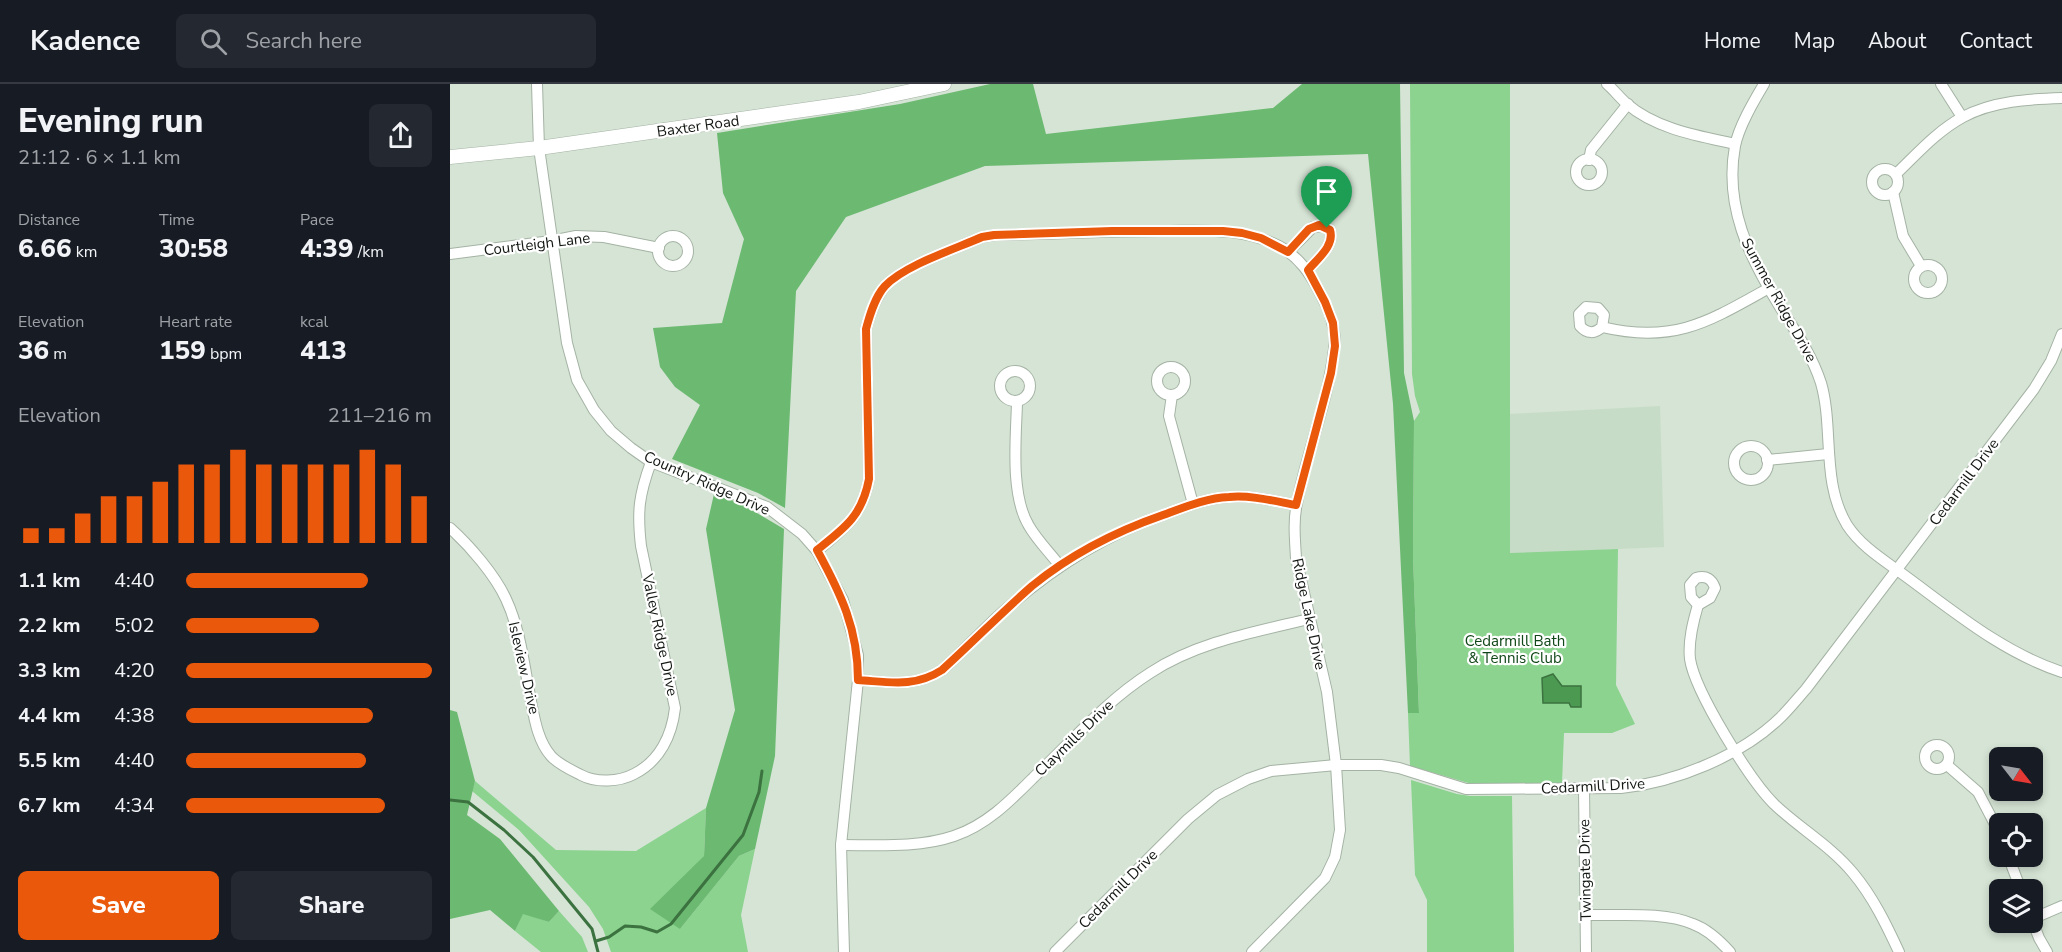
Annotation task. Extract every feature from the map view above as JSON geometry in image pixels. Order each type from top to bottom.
[{"type":"main road","name":"Baxter Road","points":[[450,158],[539,148],[859,102],[944,84]]},
{"type":"street","name":"Country Ridge Drive","points":[[537,84],[539,148],[567,343],[577,380],[594,410],[611,431],[651,462],[767,507],[802,534],[817,550],[843,600],[858,655],[858,680],[841,845],[844,952]]},
{"type":"street","points":[[1607,84],[1628,104],[1668,126],[1694,135],[1736,144]]},
{"type":"street","name":"Summer Ridge Drive","points":[[1764,84],[1736,144],[1732,180],[1734,202],[1741,232],[1769,288],[1803,343],[1817,372],[1824,402],[1828,454],[1838,504],[1847,525],[1861,542],[1979,631],[2039,665],[2062,672]]},
{"type":"street","points":[[1941,84],[1962,117]]},
{"type":"street","points":[[1896,174],[1929,142],[1962,117],[2014,101],[2062,98]]},
{"type":"street","points":[[1589,160],[1591,150],[1628,104]]},
{"type":"street","points":[[1885,168],[1896,174],[1898,185],[1893,192],[1880,194],[1874,188],[1872,179],[1877,171],[1885,168]]},
{"type":"street","points":[[1893,192],[1903,236],[1921,266]]},
{"type":"street","points":[[1292,255],[1313,227],[1323,226],[1330,230],[1332,239],[1329,245],[1308,270]]},
{"type":"street","name":"Ridge Lake Drive","points":[[817,550],[848,526],[866,495],[869,479],[866,329],[876,299],[885,286],[896,277],[911,268],[982,237],[994,235],[1112,231],[1223,231],[1261,238],[1292,255],[1308,270],[1325,302],[1333,323],[1335,346],[1331,373],[1296,505],[1296,558],[1327,692],[1336,765],[1340,830],[1335,857],[1325,878],[1253,952]]},
{"type":"street","name":"Courtleigh Lane","points":[[450,254],[576,236],[604,237],[659,248]]},
{"type":"street","points":[[1602,327],[1628,333],[1648,334],[1688,329],[1711,320],[1769,288]]},
{"type":"street","name":"Cedarmill Drive","points":[[1055,952],[1188,819],[1217,795],[1248,779],[1271,771],[1336,765],[1399,768],[1466,789],[1584,789],[1633,786],[1666,780],[1714,762],[1780,718],[1806,689],[2034,389],[2051,361],[2062,334]]},
{"type":"street","points":[[1172,394],[1169,416],[1193,504]]},
{"type":"street","points":[[1017,402],[1016,466],[1023,514],[1029,526],[1060,566]]},
{"type":"street","points":[[1767,460],[1828,454]]},
{"type":"street","name":"Valley Ridge Drive","points":[[614,780],[632,776],[650,763],[666,743],[673,724],[675,708],[638,522],[639,499],[651,462]]},
{"type":"street","points":[[858,680],[914,682],[933,676],[959,655],[1010,605],[1060,566],[1103,540],[1147,520],[1208,499],[1254,498],[1296,505]]},
{"type":"street","name":"Isleview Drive","points":[[450,528],[472,550],[506,599],[519,639],[540,737],[551,756],[568,769],[586,778],[614,780]]},
{"type":"street","points":[[1698,605],[1690,642],[1693,671],[1699,687],[1734,749],[1772,802],[1853,873],[1875,902],[1899,952]]},
{"type":"street","name":"Claymills Drive","points":[[841,845],[908,844],[954,836],[974,827],[1015,796],[1099,712],[1151,672],[1203,646],[1309,619]]},
{"type":"street","points":[[1947,765],[1978,792],[1989,813]]},
{"type":"street","name":"Twingate Drive","points":[[1584,789],[1586,952]]},
{"type":"street","points":[[2043,915],[2062,906]]},
{"type":"street","points":[[1586,915],[1652,916],[1692,923],[1708,932],[1730,952]]},
{"type":"street","points":[[2037,933],[2047,952]]},
{"type":"shaded area","points":[[990,84],[1033,84],[1046,134],[1273,108],[1302,84],[1400,84],[1404,373],[1414,421],[1413,558],[1419,713],[1408,713],[1393,404],[1368,154],[985,166],[846,217],[796,291],[785,508],[758,493],[672,459],[700,405],[675,387],[660,367],[653,328],[722,323],[744,239],[723,193],[717,133],[900,104]]},
{"type":"shaded area","points":[[1660,406],[1664,547],[1510,554],[1509,414]]},
{"type":"shaded area","points":[[714,494],[740,503],[784,529],[775,756],[755,849],[739,856],[680,929],[650,909],[704,856],[706,808],[735,710],[706,529]]},
{"type":"shaded area","points":[[1553,674],[1562,686],[1581,686],[1581,707],[1571,707],[1569,703],[1543,703],[1542,678]]},
{"type":"shaded area","points":[[450,710],[457,712],[475,781],[467,815],[500,839],[559,911],[549,922],[523,914],[515,931],[490,910],[450,919]]},
{"type":"green space","name":"Cedarmill Bath & Tennis Club","points":[[1410,84],[1510,84],[1510,553],[1618,549],[1616,685],[1635,724],[1612,733],[1564,733],[1562,783],[1472,784],[1410,766],[1408,713],[1419,712],[1413,558],[1414,421],[1420,412],[1412,374]]},
{"type":"green space","points":[[1411,780],[1457,794],[1512,796],[1514,952],[1427,952],[1427,900],[1415,875]]},
{"type":"green space","points":[[475,781],[556,850],[636,851],[706,808],[704,856],[680,929],[739,856],[755,849],[741,915],[748,952],[611,952],[603,929],[589,907],[519,830],[472,791]]},
{"type":"green space","points":[[559,911],[582,937],[588,952],[541,952],[515,931],[523,913],[549,922]]},
{"type":"waterway","points":[[596,941],[609,937],[625,926],[641,927],[657,932],[671,924],[743,835],[759,792],[762,771]]},
{"type":"waterway","points":[[450,800],[468,802],[504,830],[533,857],[592,929],[598,952]]},
{"type":"route","points":[[1316,225],[1327,228],[1330,230],[1332,239],[1308,270],[1333,323],[1335,346],[1331,373],[1296,505],[1254,498],[1208,499],[1147,520],[1103,540],[1034,584],[959,655],[933,676],[914,682],[900,683],[858,680],[858,655],[843,600],[817,550],[848,526],[866,495],[869,479],[866,329],[876,299],[885,286],[911,268],[982,237],[994,235],[1112,231],[1223,231],[1261,238],[1288,252],[1309,229],[1316,225]]}]
